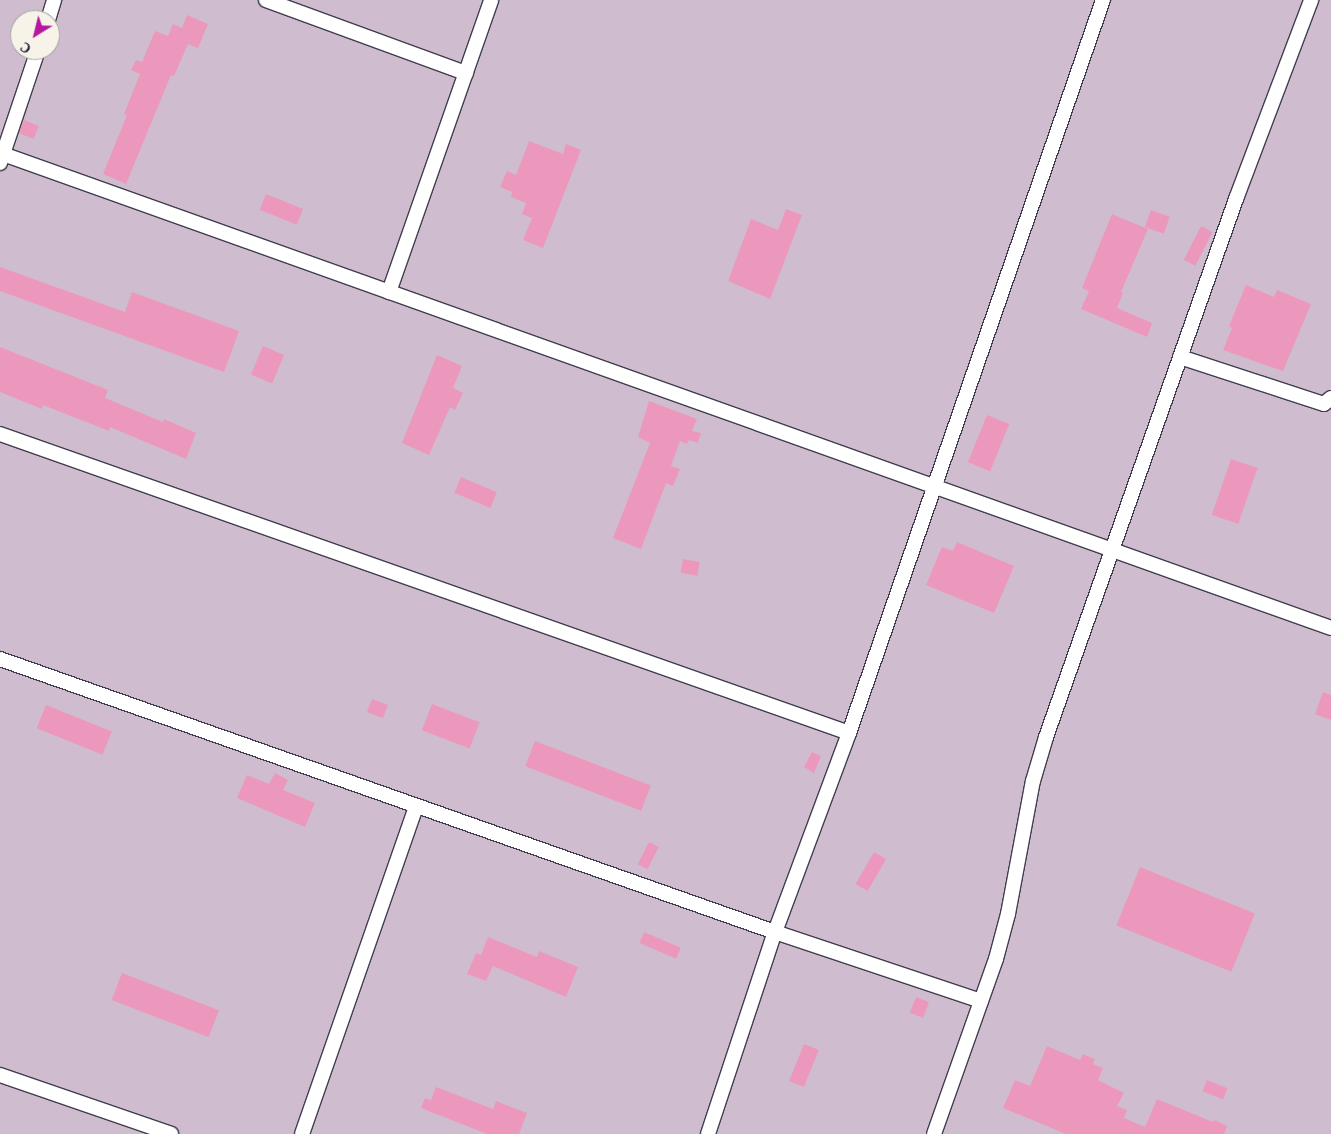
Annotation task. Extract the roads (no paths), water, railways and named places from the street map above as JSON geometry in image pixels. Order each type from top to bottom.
[{"type":"lane","points":[[266,0],[466,72]]},
{"type":"lane","points":[[389,292],[492,0]]},
{"type":"lane","points":[[708,1134],[775,932],[849,733],[1103,0]]},
{"type":"lane","points":[[934,1134],[980,1002],[1008,914],[1033,781],[1046,737],[1110,550],[1311,0]]},
{"type":"lane","points":[[35,60],[1,157],[389,292],[1331,628]]},
{"type":"lane","points":[[1180,357],[1324,404],[1331,398]]},
{"type":"lane","points":[[0,434],[849,733]]},
{"type":"lane","points":[[0,659],[775,932],[980,1002]]},
{"type":"lane","points":[[302,1134],[416,806]]},
{"type":"lane","points":[[0,1075],[171,1134]]}]
